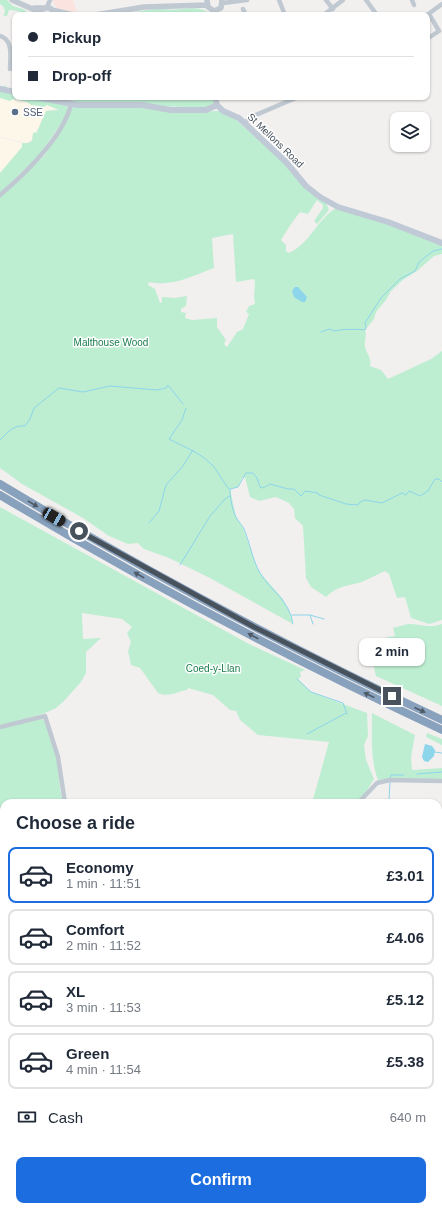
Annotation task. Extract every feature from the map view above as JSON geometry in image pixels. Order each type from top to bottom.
[{"type":"highway","points":[[0,484],[179,588],[318,660],[442,720]]},
{"type":"highway","points":[[0,494],[124,567],[216,617],[353,687],[442,730]]},
{"type":"main road","points":[[0,89],[12,91]]},
{"type":"main road","points":[[51,100],[71,104],[142,105],[178,110],[206,110],[217,105]]},
{"type":"main road","name":"St Mellons Road","points":[[217,105],[245,123],[286,162],[306,186],[333,205],[388,222],[442,243]]},
{"type":"street","points":[[12,0],[49,12],[50,1]]},
{"type":"street","points":[[217,12],[221,8],[222,2],[246,0]]},
{"type":"street","points":[[279,0],[285,12]]},
{"type":"street","points":[[326,0],[333,9]]},
{"type":"street","points":[[328,12],[343,0]]},
{"type":"street","points":[[366,0],[375,12]]},
{"type":"street","points":[[113,12],[144,7],[207,2],[210,9],[214,12]]},
{"type":"street","points":[[430,13],[442,4]]},
{"type":"street","points":[[430,18],[441,32],[430,38]]},
{"type":"street","points":[[0,36],[4,37],[9,43],[10,69]]},
{"type":"street","points":[[216,100],[217,105]]},
{"type":"street","points":[[245,123],[251,117],[291,100]]},
{"type":"street","points":[[0,196],[17,182],[42,155],[59,130],[71,104]]},
{"type":"street","points":[[0,727],[45,716],[58,756],[64,799]]},
{"type":"street","points":[[362,799],[377,783],[390,780],[442,782]]},
{"type":"shaded area","points":[[53,0],[73,0],[77,12],[59,10],[54,4]]},
{"type":"shaded area","points":[[0,94],[12,97],[12,100],[27,100],[62,108],[48,110],[31,140],[26,143],[0,137]]},
{"type":"shaded area","points":[[0,138],[26,144],[0,173]]},
{"type":"green space","points":[[0,0],[7,0],[13,6],[26,10],[26,12],[9,10],[7,16],[5,16],[3,15],[5,12],[4,7],[0,4]]},
{"type":"green space","points":[[160,8],[172,10],[193,8],[207,12],[134,12]]},
{"type":"green space","points":[[0,86],[6,86],[12,90],[12,100],[10,101],[0,98]]},
{"type":"green space","name":"Malthouse Wood","points":[[18,100],[73,100],[73,102],[65,104],[68,107],[142,106],[177,112],[219,111],[233,117],[325,200],[329,210],[317,224],[314,221],[323,208],[323,205],[317,200],[308,214],[300,212],[291,224],[281,240],[286,245],[286,251],[289,253],[303,243],[325,217],[338,207],[442,242],[442,254],[434,256],[391,291],[376,312],[374,319],[365,330],[365,345],[370,359],[370,366],[381,370],[388,379],[431,359],[442,351],[442,620],[429,624],[411,618],[405,597],[397,598],[389,574],[385,571],[364,581],[340,588],[326,597],[311,587],[306,578],[303,526],[295,518],[294,509],[289,503],[276,497],[259,501],[250,497],[245,477],[242,478],[238,487],[230,489],[236,517],[243,528],[257,567],[261,574],[283,599],[291,615],[293,624],[208,577],[169,558],[144,549],[138,543],[128,544],[109,536],[83,518],[22,484],[0,468],[0,197],[45,155],[60,125],[38,157],[0,193],[0,173],[22,147],[22,143],[32,141],[33,133],[36,132],[36,134],[46,111],[59,110],[47,105],[41,109],[40,106],[31,105],[27,102]],"holes":[[[233,234],[236,282],[254,279],[255,304],[249,306],[246,312],[249,314],[243,329],[237,332],[227,347],[224,344],[226,340],[217,327],[217,318],[192,320],[185,318],[186,313],[181,312],[181,309],[186,306],[187,296],[175,298],[162,297],[162,302],[160,303],[155,289],[148,285],[149,282],[166,283],[182,280],[214,268],[212,238]]]},
{"type":"green space","points":[[74,100],[214,100],[214,103],[205,108],[74,102]]},
{"type":"green space","name":"Coed-y-Llan","points":[[0,507],[249,644],[305,670],[300,672],[301,677],[298,679],[311,692],[367,713],[368,736],[364,745],[366,760],[374,779],[366,792],[359,799],[313,799],[329,742],[258,735],[240,720],[236,711],[230,710],[213,695],[188,688],[187,690],[169,695],[158,693],[140,668],[131,665],[128,651],[131,642],[127,633],[132,627],[122,619],[82,613],[83,639],[101,638],[86,652],[86,673],[81,682],[56,708],[45,713],[0,726]]},
{"type":"green space","points":[[408,624],[429,626],[442,624],[442,706],[376,676],[371,656],[368,653],[380,648],[387,637],[395,636],[393,628]]},
{"type":"green space","points":[[372,713],[415,735],[411,757],[412,770],[442,768],[442,779],[427,783],[402,779],[378,780],[375,772],[373,755]]},
{"type":"green space","points":[[42,719],[46,722],[58,762],[62,799],[0,799],[0,728]]},
{"type":"green space","points":[[427,733],[442,739],[442,745],[426,737]]},
{"type":"water","points":[[295,287],[298,287],[307,297],[305,302],[302,302],[294,297],[292,291]]},
{"type":"water","points":[[425,744],[432,746],[435,750],[434,756],[428,762],[424,761],[422,757]]},
{"type":"waterway","points":[[321,332],[329,329],[336,331],[350,329],[365,330],[365,323],[381,298],[400,279],[415,271],[419,262],[433,251],[442,249]]},
{"type":"waterway","points":[[0,440],[14,428],[25,426],[30,419],[34,408],[59,388],[83,392],[110,386],[157,390],[166,388],[168,385],[183,404]]},
{"type":"waterway","points":[[186,408],[182,420],[169,439],[206,460],[213,466],[229,489]]},
{"type":"waterway","points":[[149,523],[159,511],[166,485],[183,466],[193,450]]},
{"type":"waterway","points":[[293,624],[288,609],[260,573],[244,529],[235,515],[230,489],[238,487],[246,473],[253,473],[257,478],[260,487],[263,488],[270,484],[288,489],[294,489],[301,496],[305,491],[318,493],[319,495],[346,504],[358,505],[360,502],[365,500],[382,503],[402,493],[406,495],[409,491],[420,496],[428,491],[435,479],[439,479],[442,482]]},
{"type":"waterway","points":[[180,565],[210,516],[225,499],[230,496]]},
{"type":"waterway","points":[[292,615],[310,615],[313,624]]},
{"type":"waterway","points":[[310,615],[324,619]]},
{"type":"waterway","points":[[297,679],[311,692],[343,703],[347,714]]},
{"type":"waterway","points":[[307,734],[346,713]]},
{"type":"waterway","points":[[434,752],[442,753]]},
{"type":"waterway","points":[[417,774],[442,772]]},
{"type":"waterway","points":[[390,779],[391,775],[404,775]]},
{"type":"waterway","points":[[389,799],[390,782]]},
{"type":"place","name":"SSE","points":[[15,112]]},
{"type":"route","points":[[79,531],[179,588],[318,660],[392,696]]}]
